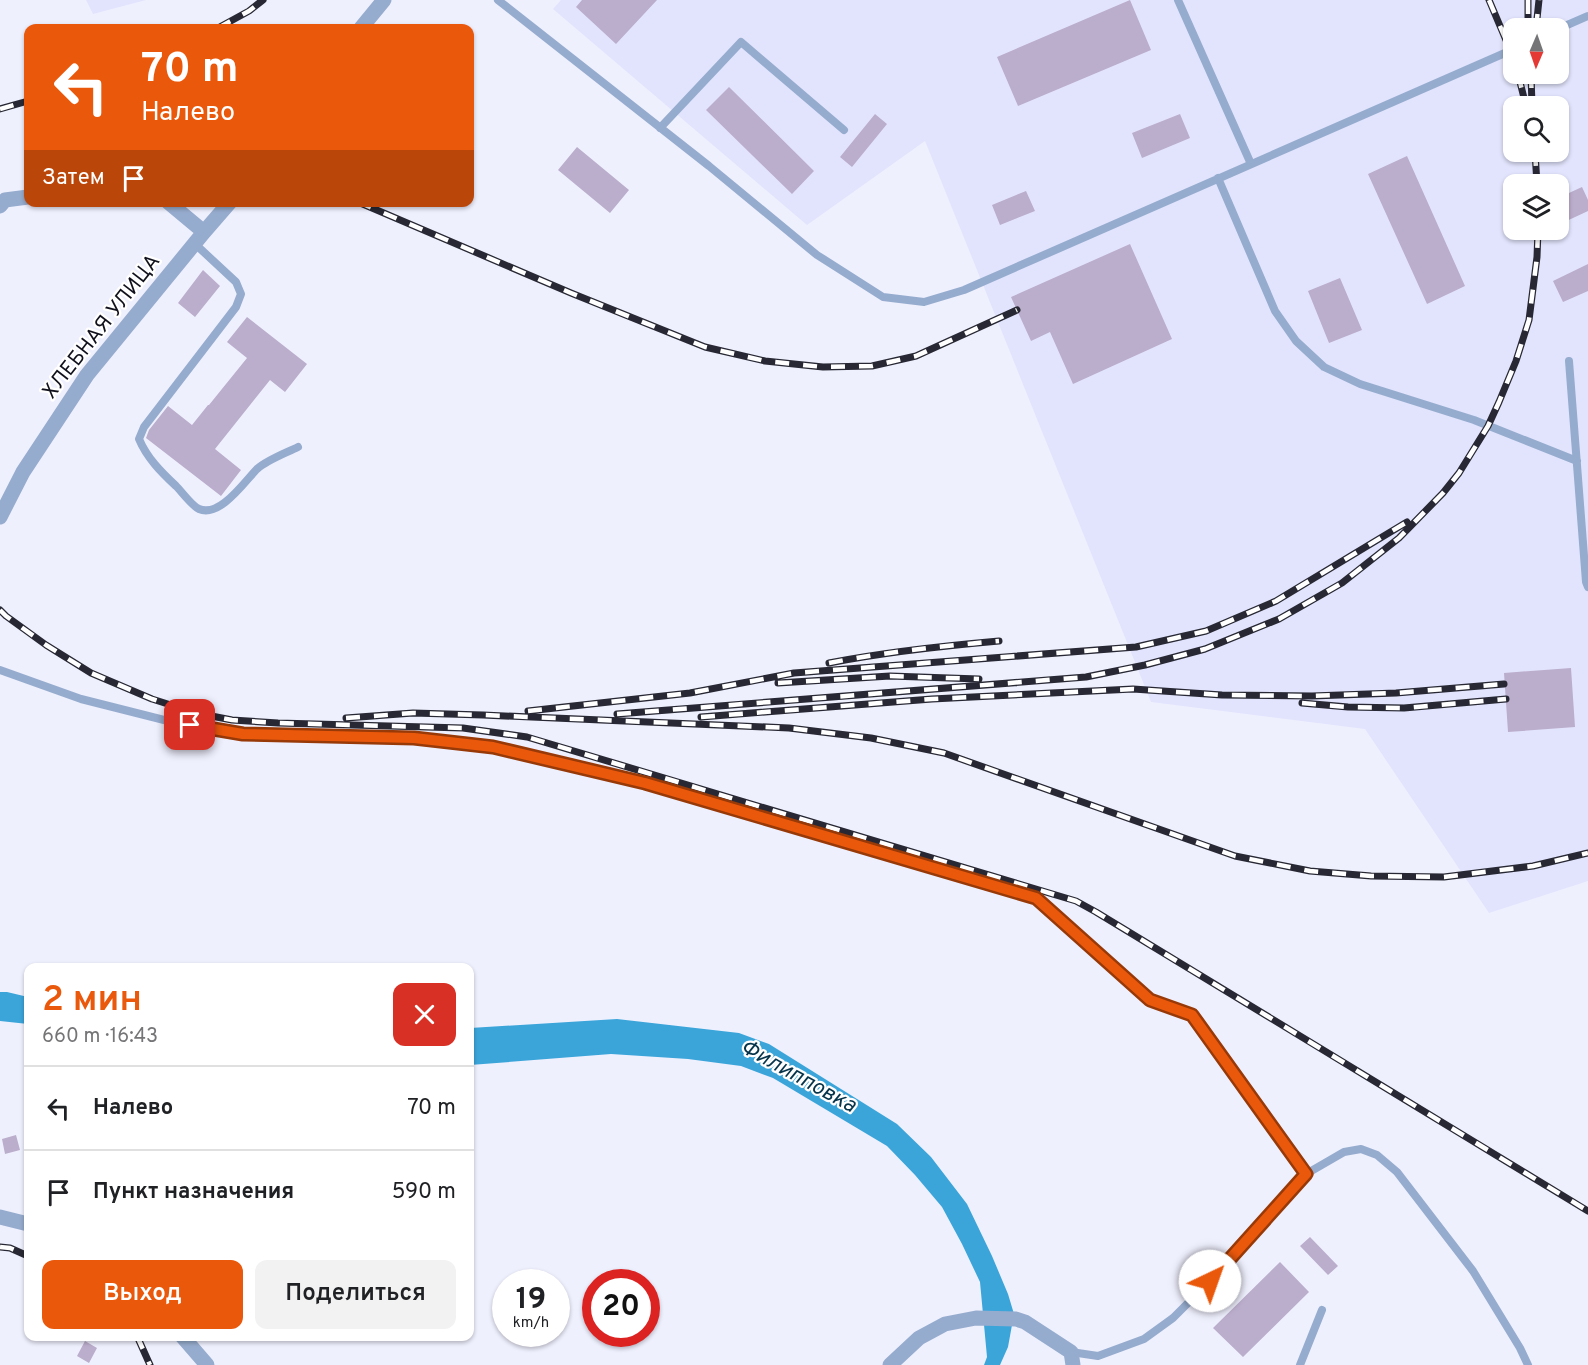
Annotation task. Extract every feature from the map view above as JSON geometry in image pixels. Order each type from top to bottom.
[{"type":"street","points":[[364,24],[384,0]]},
{"type":"street","points":[[0,206],[6,200],[24,198]]},
{"type":"street","points":[[172,207],[199,238]]},
{"type":"street","name":"ХЛЕБНАЯ УЛИЦА","points":[[0,517],[23,471],[87,375],[226,207]]},
{"type":"street","points":[[0,1216],[24,1223]]},
{"type":"street","points":[[890,1365],[919,1338],[945,1323],[976,1318],[1016,1319],[1025,1322],[1072,1358]]},
{"type":"street","points":[[186,1341],[207,1365]]},
{"type":"lane","points":[[498,0],[817,255],[883,297],[924,302],[964,290],[1503,54]]},
{"type":"lane","points":[[1178,0],[1251,164]]},
{"type":"lane","points":[[1569,24],[1588,16]]},
{"type":"lane","points":[[660,128],[741,42],[844,130]]},
{"type":"lane","points":[[1218,178],[1275,311],[1296,341],[1324,367],[1360,384],[1474,420],[1577,461]]},
{"type":"lane","points":[[199,238],[236,282],[241,294],[236,307],[144,427],[139,439],[144,451],[165,476],[198,508],[210,511],[226,501],[259,468],[298,447]]},
{"type":"lane","points":[[1569,361],[1588,587]]},
{"type":"lane","points":[[0,670],[81,699],[172,722],[243,734],[414,738],[493,747],[645,783],[1036,898],[1150,1000],[1192,1015],[1306,1174]]},
{"type":"lane","points":[[1072,1358],[1098,1356],[1144,1339],[1173,1318],[1210,1281],[1306,1174],[1344,1152],[1361,1149],[1377,1155],[1397,1172],[1473,1271],[1528,1365]]},
{"type":"lane","points":[[1300,1365],[1322,1310]]},
{"type":"shaded area","points":[[86,0],[146,0],[93,14]]},
{"type":"shaded area","points":[[561,0],[1588,0],[1588,881],[1489,913],[1365,729],[1151,702],[925,141],[807,225],[553,9]]},
{"type":"water","points":[[0,992],[24,996],[24,1024],[0,1021]]},
{"type":"water","name":"Филипповка","points":[[617,1019],[739,1033],[769,1044],[897,1124],[931,1157],[967,1204],[992,1256],[1014,1314],[1008,1347],[1000,1365],[984,1365],[987,1357],[980,1282],[962,1244],[942,1207],[887,1146],[773,1078],[741,1066],[688,1059],[611,1054],[474,1065],[474,1028]]},
{"type":"building","points":[[582,0],[657,0],[616,44],[576,7]]},
{"type":"building","points":[[1130,0],[1151,50],[1018,106],[997,57]]},
{"type":"building","points":[[729,87],[814,171],[792,194],[706,110]]},
{"type":"building","points":[[875,114],[887,124],[852,167],[840,157]]},
{"type":"building","points":[[1180,114],[1190,138],[1142,158],[1132,133]]},
{"type":"building","points":[[577,147],[629,190],[610,213],[558,170]]},
{"type":"building","points":[[1407,156],[1465,286],[1427,304],[1368,174]]},
{"type":"building","points":[[1582,187],[1588,200],[1588,211],[1569,220],[1569,193]]},
{"type":"building","points":[[1026,191],[1035,211],[1000,225],[992,205]]},
{"type":"building","points":[[1130,244],[1172,339],[1073,384],[1050,332],[1031,341],[1011,297]]},
{"type":"building","points":[[1588,264],[1588,291],[1563,302],[1553,281]]},
{"type":"building","points":[[203,270],[220,286],[195,317],[178,303]]},
{"type":"building","points":[[1340,278],[1362,330],[1329,343],[1308,291]]},
{"type":"building","points":[[247,317],[307,364],[285,392],[270,380],[215,449],[241,470],[221,496],[146,438],[149,430],[168,406],[192,425],[209,405],[247,358],[227,342]]},
{"type":"building","points":[[1571,668],[1575,727],[1508,732],[1504,673]]},
{"type":"building","points":[[16,1135],[20,1150],[5,1154],[2,1139]]},
{"type":"building","points":[[1310,1237],[1338,1266],[1328,1275],[1300,1246]]},
{"type":"building","points":[[1280,1262],[1309,1292],[1243,1357],[1213,1328]]},
{"type":"building","points":[[85,1341],[97,1348],[89,1363],[77,1356]]},
{"type":"railway","points":[[225,24],[263,0]]},
{"type":"railway","points":[[1489,0],[1503,33]]},
{"type":"railway","points":[[1528,0],[1528,18]]},
{"type":"railway","points":[[1537,18],[1539,0]]},
{"type":"railway","points":[[1520,84],[1524,96]]},
{"type":"railway","points":[[1531,84],[1532,96]]},
{"type":"railway","points":[[0,109],[24,102]]},
{"type":"railway","points":[[1536,162],[1536,174]]},
{"type":"railway","points":[[370,207],[705,347],[765,361],[823,367],[872,366],[916,356],[1017,310]]},
{"type":"railway","points":[[617,714],[1086,677],[1145,665],[1205,649],[1279,619],[1342,583],[1399,538],[1443,493],[1459,473],[1488,426],[1516,361],[1529,320],[1538,240]]},
{"type":"railway","points":[[528,711],[690,693],[794,673],[1136,647],[1206,631],[1276,601],[1407,522]]},
{"type":"railway","points":[[0,610],[46,645],[91,673],[152,699],[196,713],[232,720],[463,728],[527,737],[1076,901],[1588,1211]]},
{"type":"railway","points":[[829,663],[914,650],[999,641]]},
{"type":"railway","points":[[778,683],[890,676],[979,679]]},
{"type":"railway","points":[[701,717],[932,699],[1133,689],[1222,695],[1312,696],[1396,693],[1504,684]]},
{"type":"railway","points":[[1302,703],[1404,708],[1506,699]]},
{"type":"railway","points":[[346,718],[413,713],[483,715],[789,728],[871,738],[944,753],[1235,856],[1310,871],[1371,876],[1444,877],[1533,866],[1588,853]]},
{"type":"railway","points":[[0,1247],[10,1248],[24,1254]]},
{"type":"railway","points":[[139,1341],[150,1365]]},
{"type":"route","points":[[190,725],[243,734],[414,738],[493,747],[645,783],[1036,898],[1150,1000],[1192,1015],[1306,1174],[1210,1281]]}]
